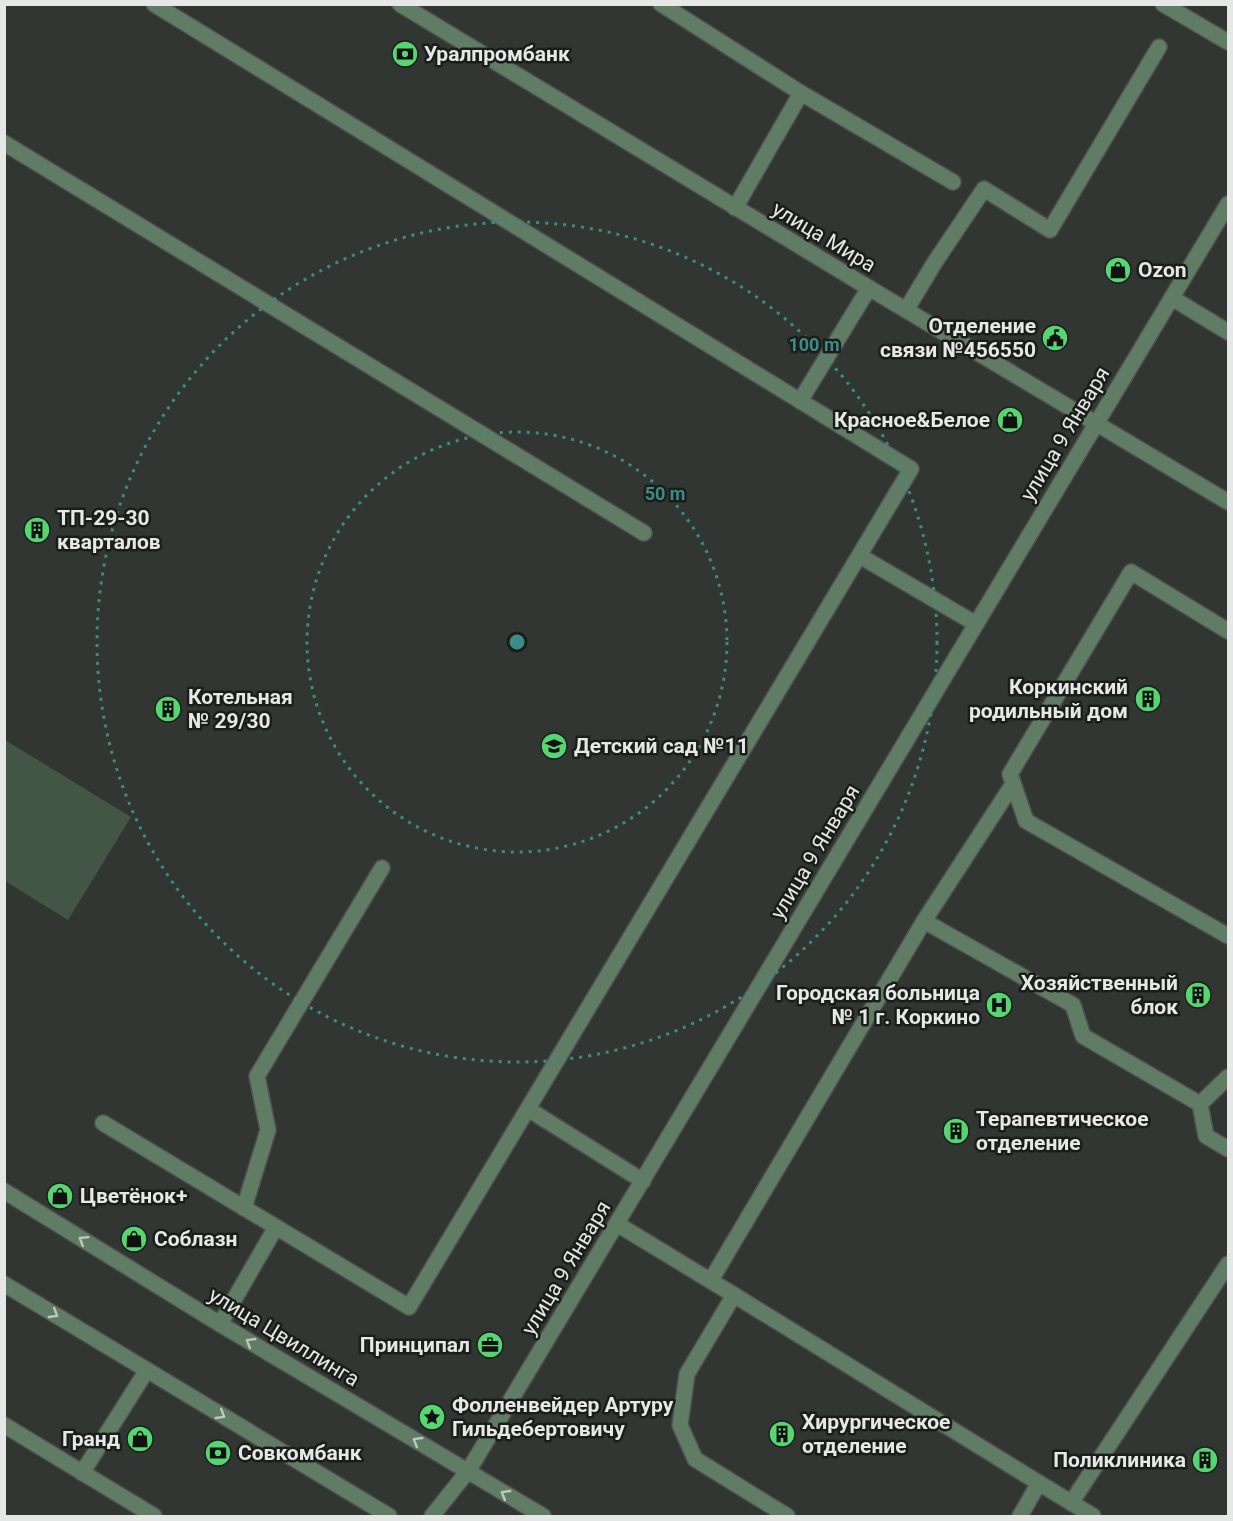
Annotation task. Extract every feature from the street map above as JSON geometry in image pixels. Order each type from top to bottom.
[{"type":"street","points":[[103,1123],[410,1307],[912,469],[154,4]]},
{"type":"street","name":"улица Мира","points":[[400,4],[1228,502]]},
{"type":"street","points":[[661,4],[801,93],[953,182]]},
{"type":"street","points":[[1162,4],[1228,42]]},
{"type":"street","points":[[906,310],[984,189],[1050,230],[1159,46]]},
{"type":"street","points":[[735,207],[801,93]]},
{"type":"street","points":[[4,143],[644,533]]},
{"type":"street","name":"улица 9 Января","points":[[432,1516],[468,1471],[1228,204]]},
{"type":"street","points":[[800,401],[869,288]]},
{"type":"street","points":[[1172,298],[1228,332]]},
{"type":"street","points":[[860,556],[976,624]]},
{"type":"street","points":[[1228,631],[1131,572],[1010,774],[1026,821],[1228,936]]},
{"type":"street","points":[[711,1280],[924,921],[1013,784]]},
{"type":"street","points":[[244,1208],[268,1130],[257,1076],[382,868]]},
{"type":"street","points":[[924,921],[1073,1005],[1083,1036],[1200,1104],[1206,1136],[1228,1149]]},
{"type":"street","points":[[1200,1104],[1228,1077]]},
{"type":"street","points":[[528,1109],[643,1180]]},
{"type":"street","name":"улица Цвиллинга","points":[[4,1191],[220,1324],[543,1516]]},
{"type":"street","points":[[617,1224],[1093,1516]]},
{"type":"street","points":[[220,1324],[276,1227]]},
{"type":"street","points":[[1071,1503],[1228,1264]]},
{"type":"street","points":[[4,1284],[389,1516]]},
{"type":"street","points":[[734,1295],[687,1374],[680,1425],[695,1459],[787,1516]]},
{"type":"street","points":[[82,1473],[147,1370]]},
{"type":"street","points":[[4,1425],[154,1516]]},
{"type":"street","points":[[1020,1516],[1039,1483]]},
{"type":"green space","points":[[5,740],[131,817],[68,920],[5,881]]},
{"type":"place","name":"Уралпромбанк","points":[[405,54]]},
{"type":"place","name":"Ozon","points":[[1118,270]]},
{"type":"place","name":"Отделение связи №456550","points":[[1055,338]]},
{"type":"place","name":"Красное&Белое","points":[[1010,420]]},
{"type":"place","name":"ТП-29-30 кварталов","points":[[37,530]]},
{"type":"place","name":"Коркинский родильный дом","points":[[1148,699]]},
{"type":"place","name":"Котельная № 29/30","points":[[168,709]]},
{"type":"place","name":"Детский сад №11","points":[[554,746]]},
{"type":"place","name":"Хозяйственный блок","points":[[1198,995]]},
{"type":"place","name":"Городская больница № 1 г. Коркино","points":[[999,1005]]},
{"type":"place","name":"Терапевтическое отделение","points":[[956,1131]]},
{"type":"place","name":"Цветёнок+","points":[[60,1196]]},
{"type":"place","name":"Соблазн","points":[[134,1239]]},
{"type":"place","name":"Принципал","points":[[490,1345]]},
{"type":"place","name":"Фолленвейдер Артуру Гильдебертовичу","points":[[432,1417]]},
{"type":"place","name":"Хирургическое отделение","points":[[782,1434]]},
{"type":"place","name":"Гранд","points":[[140,1439]]},
{"type":"place","name":"Совкомбанк","points":[[218,1453]]},
{"type":"place","name":"Поликлиника","points":[[1205,1460]]}]
